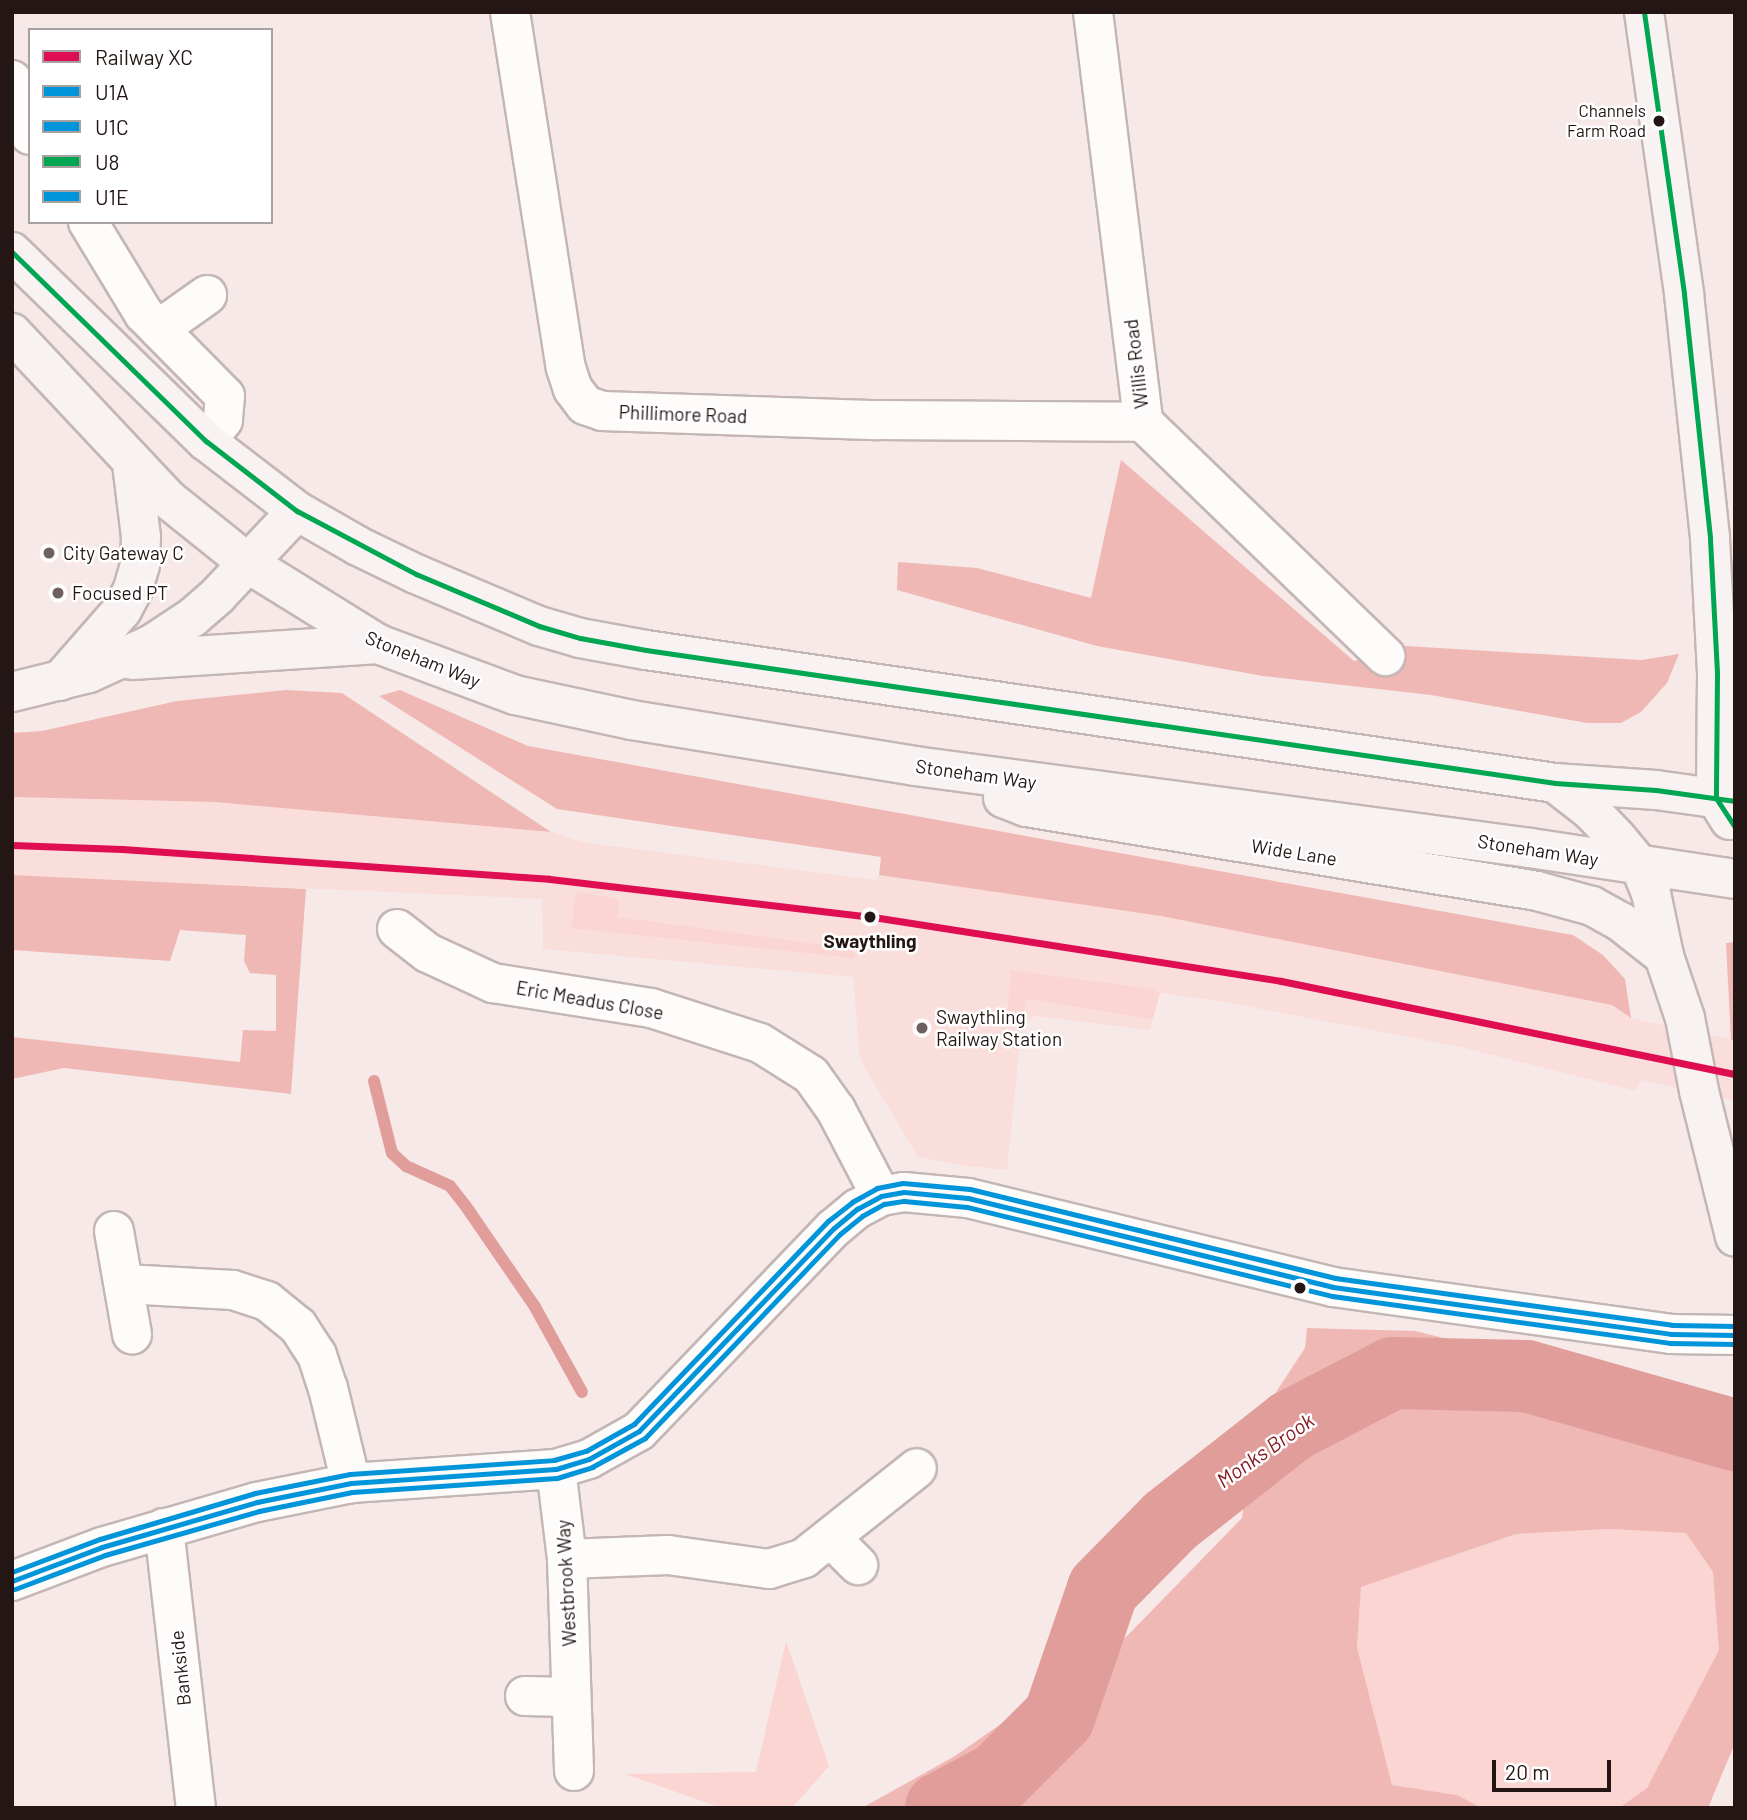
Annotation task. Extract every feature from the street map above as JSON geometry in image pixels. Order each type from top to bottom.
[{"type":"main road","points":[[12,252],[206,441],[298,511],[358,546],[460,594],[539,626],[580,638],[1555,783],[1656,790],[1728,809],[1717,674],[1722,537],[1644,12]]},
{"type":"main road","name":"Stoneham Way","points":[[12,333],[132,464],[169,500],[249,564],[378,644],[515,695],[563,707],[915,766],[1530,848],[1735,879]]},
{"type":"main road","points":[[59,682],[122,610],[134,589],[140,565],[141,537],[132,464]]},
{"type":"main road","points":[[12,692],[59,682],[119,661],[193,617],[249,564],[298,511]]},
{"type":"main road","points":[[119,661],[378,644]]},
{"type":"main road","name":"Wide Lane","points":[[915,766],[1026,807],[1537,891],[1592,906],[1621,922],[1664,956]]},
{"type":"main road","points":[[1555,783],[1590,810],[1640,866],[1657,913],[1664,956],[1685,1017],[1699,1091],[1735,1237]]},
{"type":"street","name":"Phillimore Road","points":[[510,12],[566,368],[573,390],[585,405],[602,411],[616,412],[878,420],[1143,422]]},
{"type":"street","name":"Willis Road","points":[[1093,12],[1143,422],[1385,656]]},
{"type":"street","points":[[12,80],[20,114],[28,131]]},
{"type":"street","points":[[89,224],[144,314],[225,396],[223,420],[206,441]]},
{"type":"street","points":[[159,329],[207,295]]},
{"type":"street","name":"Eric Meadus Close","points":[[397,929],[428,953],[493,984],[651,1008],[760,1043],[811,1074],[836,1110],[881,1196]]},
{"type":"street","points":[[12,1581],[102,1546],[257,1502],[351,1483],[556,1469],[589,1459],[639,1431],[834,1227],[857,1209],[881,1196],[926,1192],[968,1198],[1333,1287],[1661,1333],[1735,1335]]},
{"type":"street","points":[[114,1231],[132,1334]]},
{"type":"street","points":[[125,1284],[233,1290],[267,1301],[298,1326],[317,1355],[328,1388],[351,1483]]},
{"type":"street","points":[[567,1559],[668,1555],[769,1569],[804,1558],[845,1552],[918,1468]]},
{"type":"street","name":"Westbrook Way","points":[[556,1469],[567,1559],[574,1771]]},
{"type":"street","name":"Bankside","points":[[164,1528],[196,1808]]},
{"type":"street","points":[[525,1696],[571,1697]]},
{"type":"shaded area","points":[[1121,460],[1354,661],[1405,646],[1641,660],[1679,654],[1667,683],[1641,712],[1621,723],[1587,723],[1431,695],[1263,676],[1097,646],[897,590],[898,562],[977,568],[1091,598]]},
{"type":"shaded area","points":[[286,690],[342,693],[551,832],[215,802],[12,797],[12,733],[42,731],[177,701]]},
{"type":"shaded area","points":[[400,690],[528,746],[1573,935],[1603,955],[1625,979],[1631,1018],[1612,1005],[1161,916],[879,875],[881,857],[557,809],[379,696]]},
{"type":"shaded area","points":[[12,797],[215,802],[551,832],[587,843],[877,880],[879,875],[1161,916],[1612,1005],[1631,1018],[1735,1040],[1735,1101],[1642,1080],[1636,1091],[1461,1047],[1225,1002],[1160,993],[1150,1030],[1035,1016],[1022,1022],[1007,1170],[959,1165],[918,1157],[860,1059],[853,977],[543,949],[542,899],[12,875]]},
{"type":"shaded area","points":[[12,875],[306,889],[291,1094],[64,1068],[12,1079],[12,1037],[240,1062],[243,1030],[276,1031],[276,975],[250,973],[244,961],[246,935],[180,930],[170,961],[12,950]]},
{"type":"shaded area","points":[[576,892],[619,899],[618,917],[855,949],[854,958],[571,928]]},
{"type":"shaded area","points":[[1735,942],[1735,1040],[1731,1040],[1726,943]]},
{"type":"shaded area","points":[[1011,970],[1152,989],[1160,993],[1153,1019],[1026,999],[1021,1022],[1007,1021]]},
{"type":"shaded area","points":[[1307,1328],[1415,1331],[1591,1374],[1735,1401],[1735,1743],[1708,1808],[1619,1808],[1647,1788],[1719,1650],[1713,1572],[1686,1533],[1610,1529],[1516,1534],[1361,1587],[1357,1647],[1392,1785],[1457,1795],[1482,1808],[862,1808],[955,1756],[1127,1636],[1242,1518],[1255,1424],[1305,1348]]},
{"type":"shaded area","points":[[1610,1529],[1686,1533],[1713,1572],[1720,1650],[1647,1788],[1619,1808],[1482,1808],[1457,1795],[1392,1785],[1357,1647],[1361,1587],[1516,1534]]},
{"type":"shaded area","points":[[786,1641],[829,1766],[792,1808],[722,1808],[625,1774],[756,1772]]},
{"type":"waterway","points":[[374,1081],[392,1153],[406,1166],[450,1186],[535,1307],[582,1392]]},
{"type":"waterway","name":"Monks Brook","points":[[941,1808],[998,1778],[1059,1717],[1103,1589],[1170,1521],[1291,1426],[1393,1373],[1526,1376],[1735,1435]]},
{"type":"rail line","name":"XC","points":[[12,845],[122,849],[549,879],[873,917],[1281,981],[1735,1074]]},
{"type":"transit line","name":"U8","points":[[1644,12],[1684,294],[1710,539],[1717,674],[1716,798],[1735,827]]},
{"type":"transit line","name":"U8","points":[[12,252],[206,441],[297,511],[416,574],[539,626],[580,638],[646,650],[1555,783],[1656,790],[1735,801]]},
{"type":"transit line","name":"U1E","points":[[12,1572],[100,1539],[255,1493],[350,1474],[554,1460],[586,1451],[634,1424],[828,1221],[852,1202],[877,1188],[903,1183],[970,1189],[1335,1278],[1672,1325],[1735,1326]]},
{"type":"transit line","name":"U1A","points":[[12,1581],[102,1547],[257,1502],[351,1483],[556,1469],[589,1459],[639,1431],[834,1228],[857,1209],[881,1196],[904,1192],[968,1198],[1333,1287],[1671,1334],[1735,1335]]},
{"type":"transit line","name":"U1C","points":[[15,1589],[105,1555],[259,1511],[352,1492],[557,1478],[592,1467],[645,1438],[840,1234],[862,1216],[884,1204],[904,1201],[967,1207],[1332,1296],[1670,1343],[1735,1344]]},
{"type":"place","name":"Channels Farm Road","points":[[1659,121]]},
{"type":"place","name":"City Gateway C","points":[[49,553]]},
{"type":"place","name":"Focused PT","points":[[58,593]]},
{"type":"place","name":"Swaythling","points":[[870,917]]},
{"type":"place","name":"Swaythling Railway Station","points":[[922,1028]]}]
